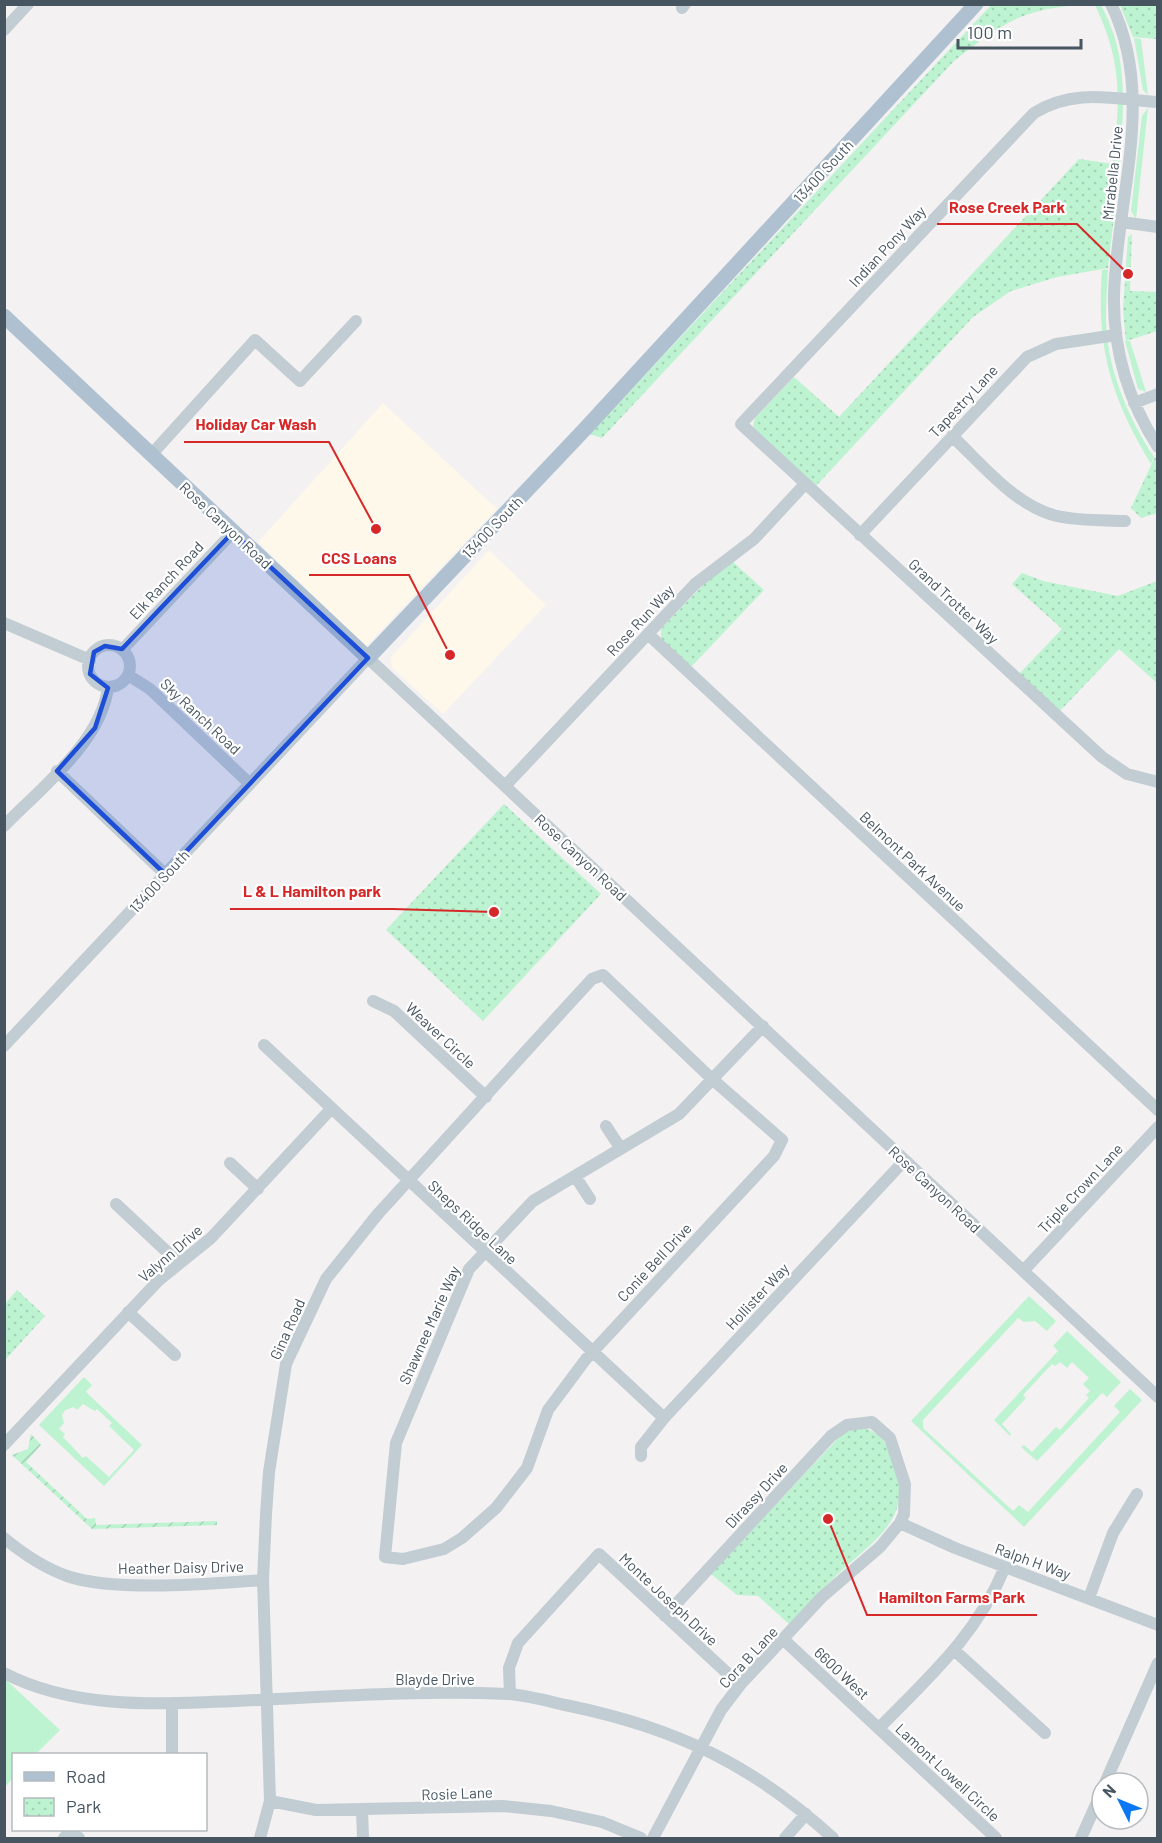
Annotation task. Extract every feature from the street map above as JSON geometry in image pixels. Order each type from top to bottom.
[{"type":"main road","name":"13400 South","points":[[368,658],[584,430],[976,4]]},
{"type":"main road","name":"Rose Canyon Road","points":[[4,316],[368,658]]},
{"type":"street","points":[[4,30],[28,4]]},
{"type":"street","name":"Mirabella Drive","points":[[1111,4],[1128,52],[1134,100],[1115,289],[1116,335],[1134,403],[1158,447]]},
{"type":"street","name":"Indian Pony Way","points":[[741,424],[1027,119],[1050,104],[1077,96],[1158,102]]},
{"type":"street","points":[[1121,222],[1158,227]]},
{"type":"street","points":[[151,455],[255,340],[300,381],[356,321]]},
{"type":"street","name":"Tapestry Lane","points":[[860,535],[1027,357],[1056,344],[1116,335]]},
{"type":"street","points":[[1134,403],[1158,394]]},
{"type":"street","name":"Grand Trotter Way","points":[[741,424],[1110,764],[1137,778],[1158,782]]},
{"type":"street","points":[[952,435],[1021,499],[1038,509],[1066,518],[1125,521]]},
{"type":"street","name":"Rose Run Way","points":[[505,786],[699,579],[754,539],[805,484]]},
{"type":"street","name":"Elk Ranch Road","points":[[122,650],[232,532]]},
{"type":"street","points":[[4,623],[90,660]]},
{"type":"street","name":"Belmont Park Avenue","points":[[648,634],[1158,1110]]},
{"type":"street","points":[[105,646],[122,650],[129,661],[128,675],[118,685],[108,687],[92,678],[90,660],[97,650],[105,646]]},
{"type":"street","name":"13400 South","points":[[4,1046],[368,658]]},
{"type":"street","name":"Rose Canyon Road","points":[[368,658],[1158,1397]]},
{"type":"street","name":"Sky Ranch Road","points":[[128,675],[150,689],[250,784]]},
{"type":"street","points":[[4,826],[95,728],[105,704],[108,687]]},
{"type":"street","points":[[57,771],[165,874]]},
{"type":"street","name":"Conie Bell Drive","points":[[385,1557],[403,1559],[429,1555],[444,1549],[462,1538],[496,1508],[527,1468],[556,1397],[591,1352],[774,1156],[782,1140],[712,1079],[603,975]]},
{"type":"street","name":"Gina Road","points":[[260,1839],[270,1801],[263,1580],[269,1472],[286,1364],[326,1279],[408,1181],[576,996],[592,980],[603,975]]},
{"type":"street","name":"Weaver Circle","points":[[373,1001],[394,1011],[486,1097]]},
{"type":"street","name":"Shawnee Marie Way","points":[[385,1557],[396,1443],[469,1269],[532,1201],[679,1114],[763,1026]]},
{"type":"street","name":"Sheps Ridge Lane","points":[[264,1045],[664,1418]]},
{"type":"street","name":"Valynn Drive","points":[[4,1445],[128,1312],[178,1263],[212,1238],[330,1109]]},
{"type":"street","points":[[606,1126],[621,1149]]},
{"type":"street","name":"Triple Crown Lane","points":[[1024,1270],[1158,1126]]},
{"type":"street","name":"Hollister Way","points":[[641,1456],[641,1447],[664,1418],[904,1161]]},
{"type":"street","points":[[230,1163],[258,1189]]},
{"type":"street","points":[[575,1176],[590,1198]]},
{"type":"street","points":[[116,1204],[178,1263]]},
{"type":"street","points":[[128,1312],[175,1355]]},
{"type":"street","name":"Dirassy Drive","points":[[665,1616],[831,1436],[847,1425],[872,1422],[882,1428],[891,1438],[903,1474],[905,1497],[900,1523]]},
{"type":"street","points":[[1089,1598],[1113,1533],[1137,1494]]},
{"type":"street","name":"Ralph H Way","points":[[900,1523],[955,1548],[1158,1625]]},
{"type":"street","name":"Cora B Lane","points":[[653,1839],[721,1710],[740,1685],[822,1597],[880,1547],[900,1523]]},
{"type":"street","name":"Heather Daisy Drive","points":[[4,1538],[17,1549],[67,1576],[117,1585],[263,1580]]},
{"type":"street","name":"Monte Joseph Drive","points":[[510,1694],[509,1668],[518,1643],[599,1554],[740,1685]]},
{"type":"street","points":[[879,1728],[954,1650],[980,1619],[1005,1567]]},
{"type":"street","name":"6600 West","points":[[784,1640],[879,1728]]},
{"type":"street","points":[[954,1650],[1045,1733]]},
{"type":"street","points":[[1111,1771],[1158,1664]]},
{"type":"street","name":"Blayde Drive","points":[[4,1672],[25,1683],[108,1702],[172,1703],[510,1694],[630,1719],[702,1746],[806,1814],[833,1839]]},
{"type":"street","points":[[172,1703],[172,1753]]},
{"type":"street","name":"Lamont Lowell Circle","points":[[879,1728],[996,1838]]},
{"type":"street","name":"Rosie Lane","points":[[270,1801],[316,1810],[503,1806],[602,1822],[641,1839]]},
{"type":"street","points":[[362,1810],[363,1839]]},
{"type":"street","points":[[785,1839],[806,1814]]},
{"type":"street","points":[[1081,1839],[1090,1818]]},
{"type":"street","points":[[64,1839],[71,1831],[80,1839]]},
{"type":"highlighted area","points":[[233,532],[368,658],[165,874],[57,771],[95,728],[108,688],[90,674],[94,652],[105,646],[122,649]]},
{"type":"shaded area","points":[[383,403],[497,509],[366,646],[258,542]]},
{"type":"shaded area","points":[[489,550],[546,605],[443,714],[393,669],[390,658]]},
{"type":"green space","points":[[992,4],[1080,5],[1042,10],[1012,21],[984,38],[954,61],[602,438],[590,434]]},
{"type":"green space","points":[[1095,5],[1101,5],[1110,25],[1121,63],[1123,102],[1120,164],[1113,163],[1118,101],[1115,64],[1111,46]]},
{"type":"green space","points":[[1120,5],[1157,5],[1157,39],[1133,37]]},
{"type":"green space","points":[[1134,38],[1141,39],[1148,95],[1143,90]]},
{"type":"green space","points":[[1148,108],[1136,219],[1131,211],[1142,116]]},
{"type":"green space","points":[[1079,159],[1120,165],[1108,268],[1057,277],[1011,291],[973,317],[815,487],[756,432],[753,425],[755,418],[794,377],[839,417]]},
{"type":"green space","points":[[1132,234],[1130,291],[1157,292],[1157,331],[1126,341],[1123,310],[1128,237]]},
{"type":"green space","points":[[1108,269],[1106,326],[1111,359],[1125,403],[1154,457],[1151,464],[1116,394],[1109,371],[1104,348],[1101,298],[1102,270]]},
{"type":"green space","points":[[1125,341],[1130,341],[1146,392],[1138,389]]},
{"type":"green space","points":[[1155,457],[1158,461],[1157,513],[1141,518],[1131,508]]},
{"type":"green space","points":[[733,562],[764,590],[691,667],[661,638],[661,629],[704,584]]},
{"type":"green space","points":[[1022,573],[1043,581],[1118,596],[1157,581],[1157,683],[1119,649],[1059,712],[1019,674],[1062,629],[1012,584]]},
{"type":"green space","points":[[504,804],[601,894],[483,1021],[386,930]]},
{"type":"green space","points":[[17,1290],[45,1316],[5,1360],[5,1304]]},
{"type":"green space","points":[[1029,1296],[1056,1321],[1047,1331],[1035,1321],[1024,1322],[1018,1318],[923,1420],[923,1428],[1013,1511],[1019,1505],[1028,1512],[1120,1412],[1114,1406],[1130,1389],[1142,1400],[1024,1527],[911,1421]]},
{"type":"green space","points":[[1067,1331],[1121,1382],[1107,1397],[1102,1393],[1037,1461],[1021,1447],[1024,1445],[1032,1452],[1056,1427],[1060,1430],[1089,1398],[1086,1395],[1090,1391],[1083,1384],[1089,1378],[1072,1362],[1067,1368],[1060,1362],[1055,1366],[1052,1364],[1023,1395],[1026,1398],[1002,1424],[1011,1434],[1010,1436],[994,1420],[1058,1351],[1053,1346]]},
{"type":"green space","points":[[84,1377],[92,1385],[86,1392],[142,1445],[104,1486],[39,1425]],"holes":[[[83,1404],[95,1411],[97,1409],[112,1423],[109,1426],[134,1450],[109,1477],[86,1456],[83,1458],[63,1437],[65,1434],[59,1429],[64,1423],[62,1415],[65,1410],[74,1407],[77,1410]]]},
{"type":"green space","points":[[865,1428],[884,1441],[894,1461],[899,1480],[900,1497],[896,1512],[879,1537],[834,1577],[789,1624],[758,1596],[737,1595],[711,1574],[842,1434],[853,1429]]},
{"type":"green space","points":[[31,1434],[41,1445],[26,1462],[87,1519],[95,1518],[96,1525],[217,1521],[217,1525],[92,1529],[12,1455],[28,1449]]},
{"type":"green space","points":[[4,1678],[60,1730],[37,1753],[12,1753],[12,1779],[5,1787]]},
{"type":"place","name":"Rose Creek Park","points":[[1128,274]]},
{"type":"place","name":"Holiday Car Wash","points":[[376,529]]},
{"type":"place","name":"CCS Loans","points":[[450,655]]},
{"type":"place","name":"L & L Hamilton park","points":[[494,912]]},
{"type":"place","name":"Hamilton Farms Park","points":[[828,1519]]}]
